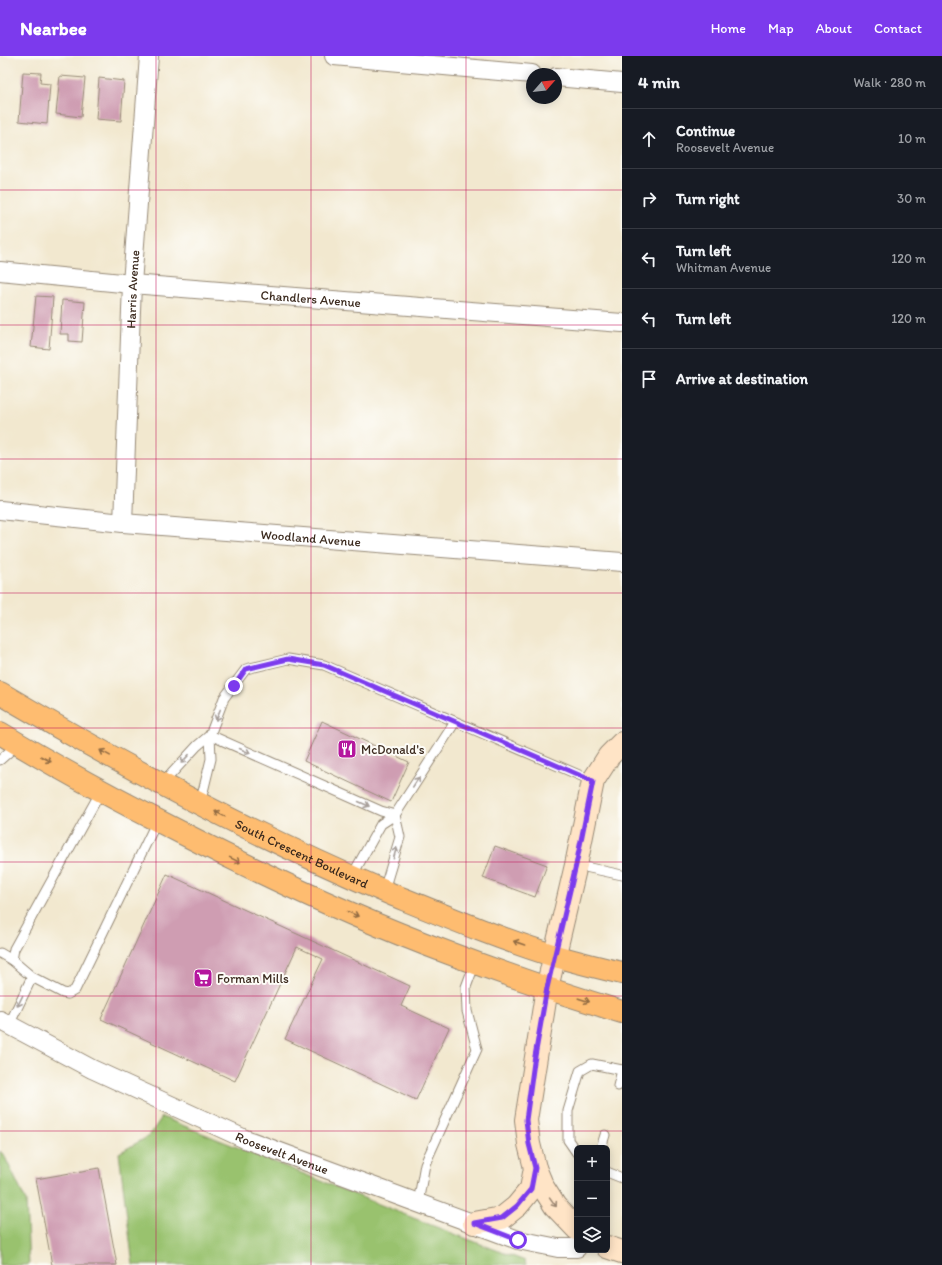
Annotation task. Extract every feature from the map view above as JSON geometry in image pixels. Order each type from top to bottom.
[{"type":"highway","name":"South Crescent Boulevard","points":[[0,693],[161,785],[315,860],[497,936],[555,956],[622,973]]},
{"type":"highway","points":[[0,733],[102,791],[157,820],[300,891],[372,923],[475,963],[622,1012]]},
{"type":"main road","points":[[574,1226],[555,1206],[543,1187],[535,1168],[529,1144],[526,1120],[547,988],[576,865],[593,781],[609,756],[622,743]]},
{"type":"main road","points":[[474,1223],[502,1218],[517,1206],[531,1189],[535,1168]]},
{"type":"main road","points":[[610,1248],[622,1252]]},
{"type":"street","name":"Harris Avenue","points":[[122,523],[132,284],[149,56]]},
{"type":"street","points":[[334,56],[526,73]]},
{"type":"street","points":[[562,78],[622,83]]},
{"type":"street","name":"Chandlers Avenue","points":[[0,271],[132,284],[622,323]]},
{"type":"street","name":"Woodland Avenue","points":[[0,510],[122,523],[622,562]]},
{"type":"street","name":"Roosevelt Avenue","points":[[4,1022],[92,1069],[245,1139],[518,1240],[558,1248],[574,1248]]},
{"type":"lane","points":[[200,804],[211,759],[210,736],[224,698],[246,669],[288,659],[324,665],[593,781]]},
{"type":"lane","points":[[352,876],[381,824],[395,815],[455,722]]},
{"type":"lane","points":[[161,785],[197,746],[210,736]]},
{"type":"lane","points":[[210,736],[381,811],[395,815]]},
{"type":"lane","points":[[0,760],[18,744]]},
{"type":"lane","points":[[12,960],[14,949],[102,791]]},
{"type":"lane","points":[[384,890],[400,837],[395,815]]},
{"type":"lane","points":[[0,953],[12,960],[32,978],[63,993],[68,994],[75,990],[157,820]]},
{"type":"lane","points":[[576,865],[622,875]]},
{"type":"lane","points":[[418,1203],[425,1164],[477,1049],[467,1011],[466,987],[475,963]]},
{"type":"lane","points":[[4,1022],[32,978]]},
{"type":"lane","points":[[574,1149],[568,1140],[568,1111],[580,1071],[592,1064],[622,1070],[618,1086]]},
{"type":"lane","points":[[602,1145],[605,1135]]},
{"type":"lane","points":[[610,1173],[622,1178]]},
{"type":"green space","points":[[162,1117],[525,1261],[526,1265],[133,1265],[119,1153],[149,1136]]},
{"type":"green space","points":[[0,1151],[4,1155],[26,1201],[29,1265],[0,1265]]},
{"type":"building","points":[[23,72],[41,73],[40,83],[50,84],[47,124],[19,121]]},
{"type":"building","points":[[60,76],[85,78],[81,117],[56,114]]},
{"type":"building","points":[[99,78],[124,81],[121,121],[96,119]]},
{"type":"building","points":[[36,296],[53,297],[49,349],[31,347]]},
{"type":"building","points":[[62,300],[85,302],[82,342],[69,341],[69,334],[60,334]]},
{"type":"building","points":[[322,721],[409,762],[391,802],[304,761]]},
{"type":"building","points":[[495,846],[547,865],[535,897],[483,878]]},
{"type":"building","points":[[167,874],[410,986],[401,1006],[449,1028],[416,1100],[285,1039],[323,959],[297,947],[235,1081],[101,1019]]},
{"type":"building","points":[[99,1168],[117,1265],[52,1265],[36,1179]]},
{"type":"place","name":"McDonald's","points":[[347,749]]},
{"type":"place","name":"Forman Mills","points":[[203,978]]},
{"type":"route","points":[[234,686],[246,669],[288,659],[324,665],[593,781],[576,865],[547,988],[534,1062],[526,1120],[529,1144],[535,1168],[531,1189],[517,1206],[502,1218],[474,1223],[518,1240]]}]
